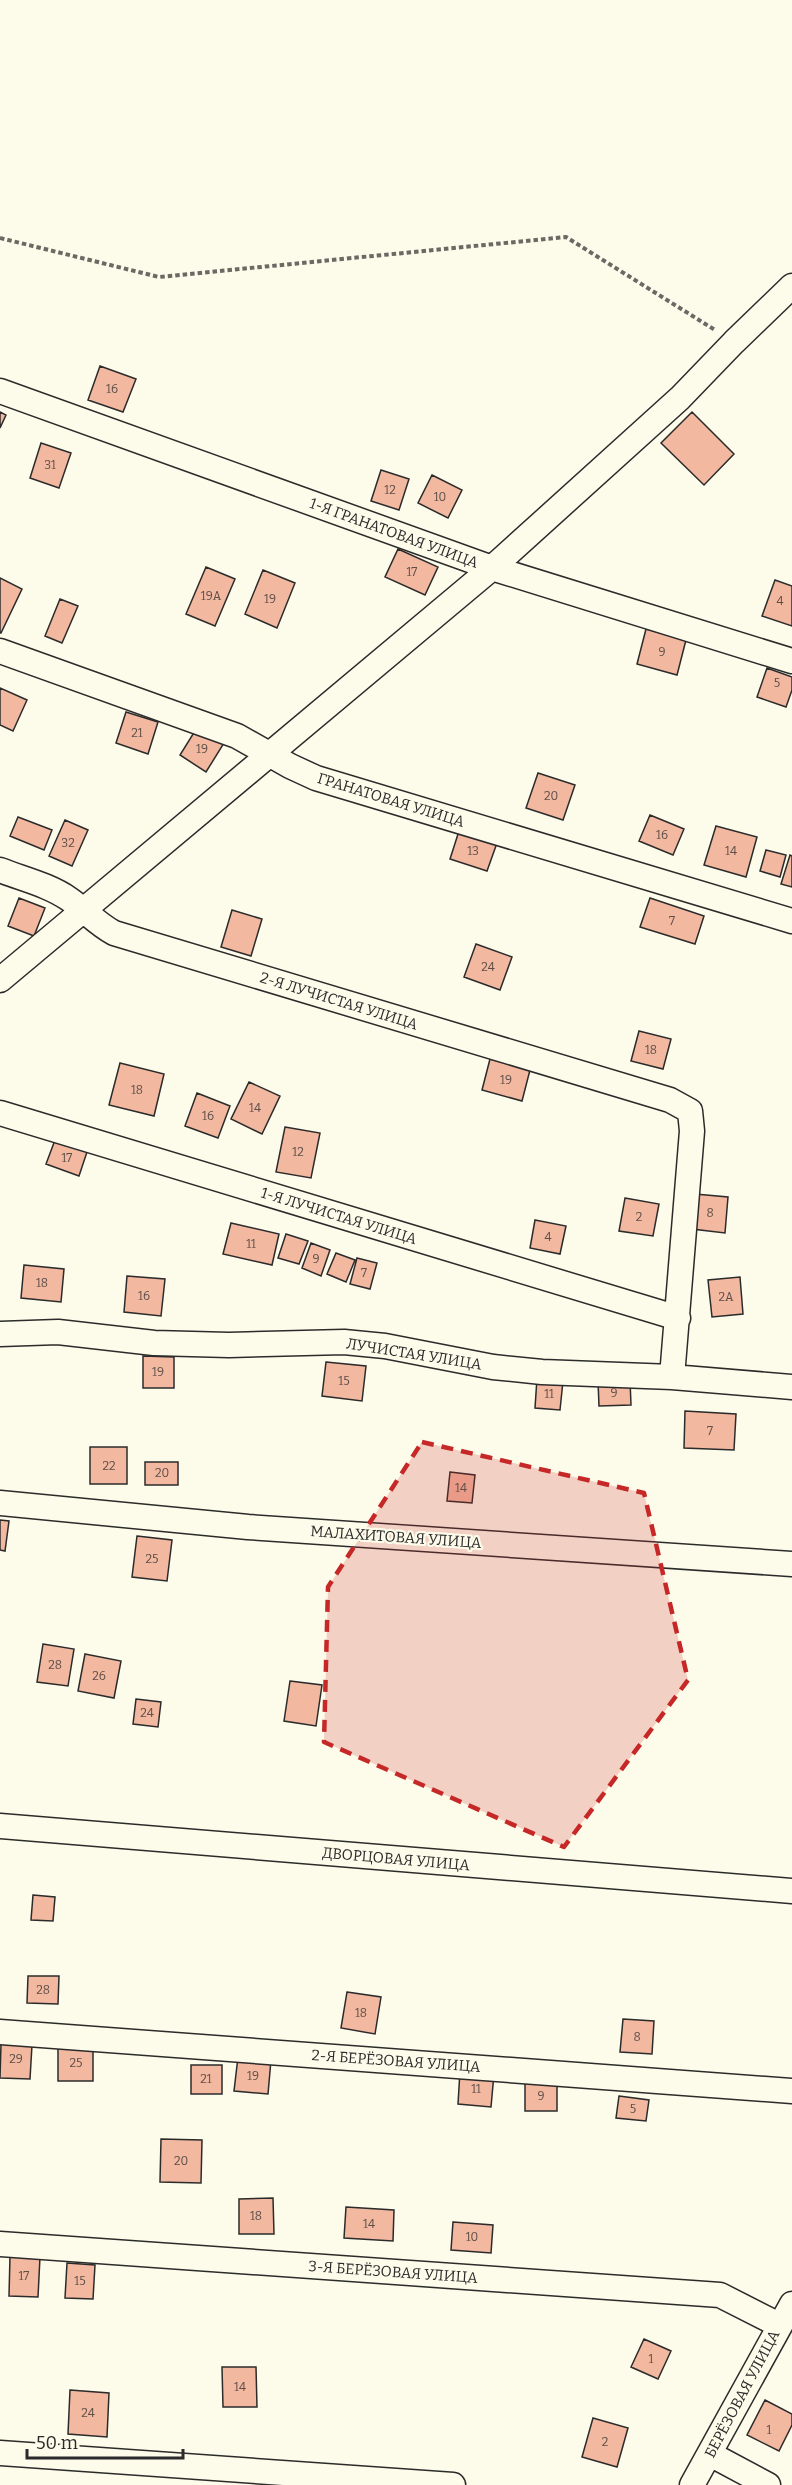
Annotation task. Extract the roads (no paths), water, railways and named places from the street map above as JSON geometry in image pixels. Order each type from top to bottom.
[{"type":"street","points":[[0,980],[492,568],[680,398],[792,286]]},
{"type":"street","name":"1-Я ГРАНАТОВАЯ УЛИЦА","points":[[0,391],[492,568],[792,661]]},
{"type":"street","name":"ГРАНАТОВАЯ УЛИЦА","points":[[0,651],[237,736],[316,778],[792,921]]},
{"type":"street","name":"2-Я ЛУЧИСТАЯ УЛИЦА","points":[[0,870],[49,888],[69,899],[98,924],[114,933],[670,1100],[690,1111],[692,1131],[678,1318]]},
{"type":"street","name":"1-Я ЛУЧИСТАЯ УЛИЦА","points":[[0,1113],[678,1318]]},
{"type":"street","points":[[672,1377],[678,1318]]},
{"type":"street","name":"ЛУЧИСТАЯ УЛИЦА","points":[[0,1334],[58,1332],[154,1343],[229,1345],[344,1342],[385,1346],[493,1367],[542,1372],[672,1377],[792,1387]]},
{"type":"street","name":"МАЛАХИТОВАЯ УЛИЦА","points":[[0,1503],[248,1527],[792,1564]]},
{"type":"street","name":"ДВОРЦОВАЯ УЛИЦА","points":[[0,1826],[792,1891]]},
{"type":"street","name":"2-Я БЕРЁЗОВАЯ УЛИЦА","points":[[0,2032],[792,2091]]},
{"type":"street","name":"3-Я БЕРЁЗОВАЯ УЛИЦА","points":[[0,2244],[720,2295],[779,2325]]},
{"type":"street","name":"БЕРЁЗОВАЯ УЛИЦА","points":[[692,2485],[792,2304]]},
{"type":"street","points":[[0,2453],[453,2485]]},
{"type":"street","points":[[710,2454],[768,2485]]}]
